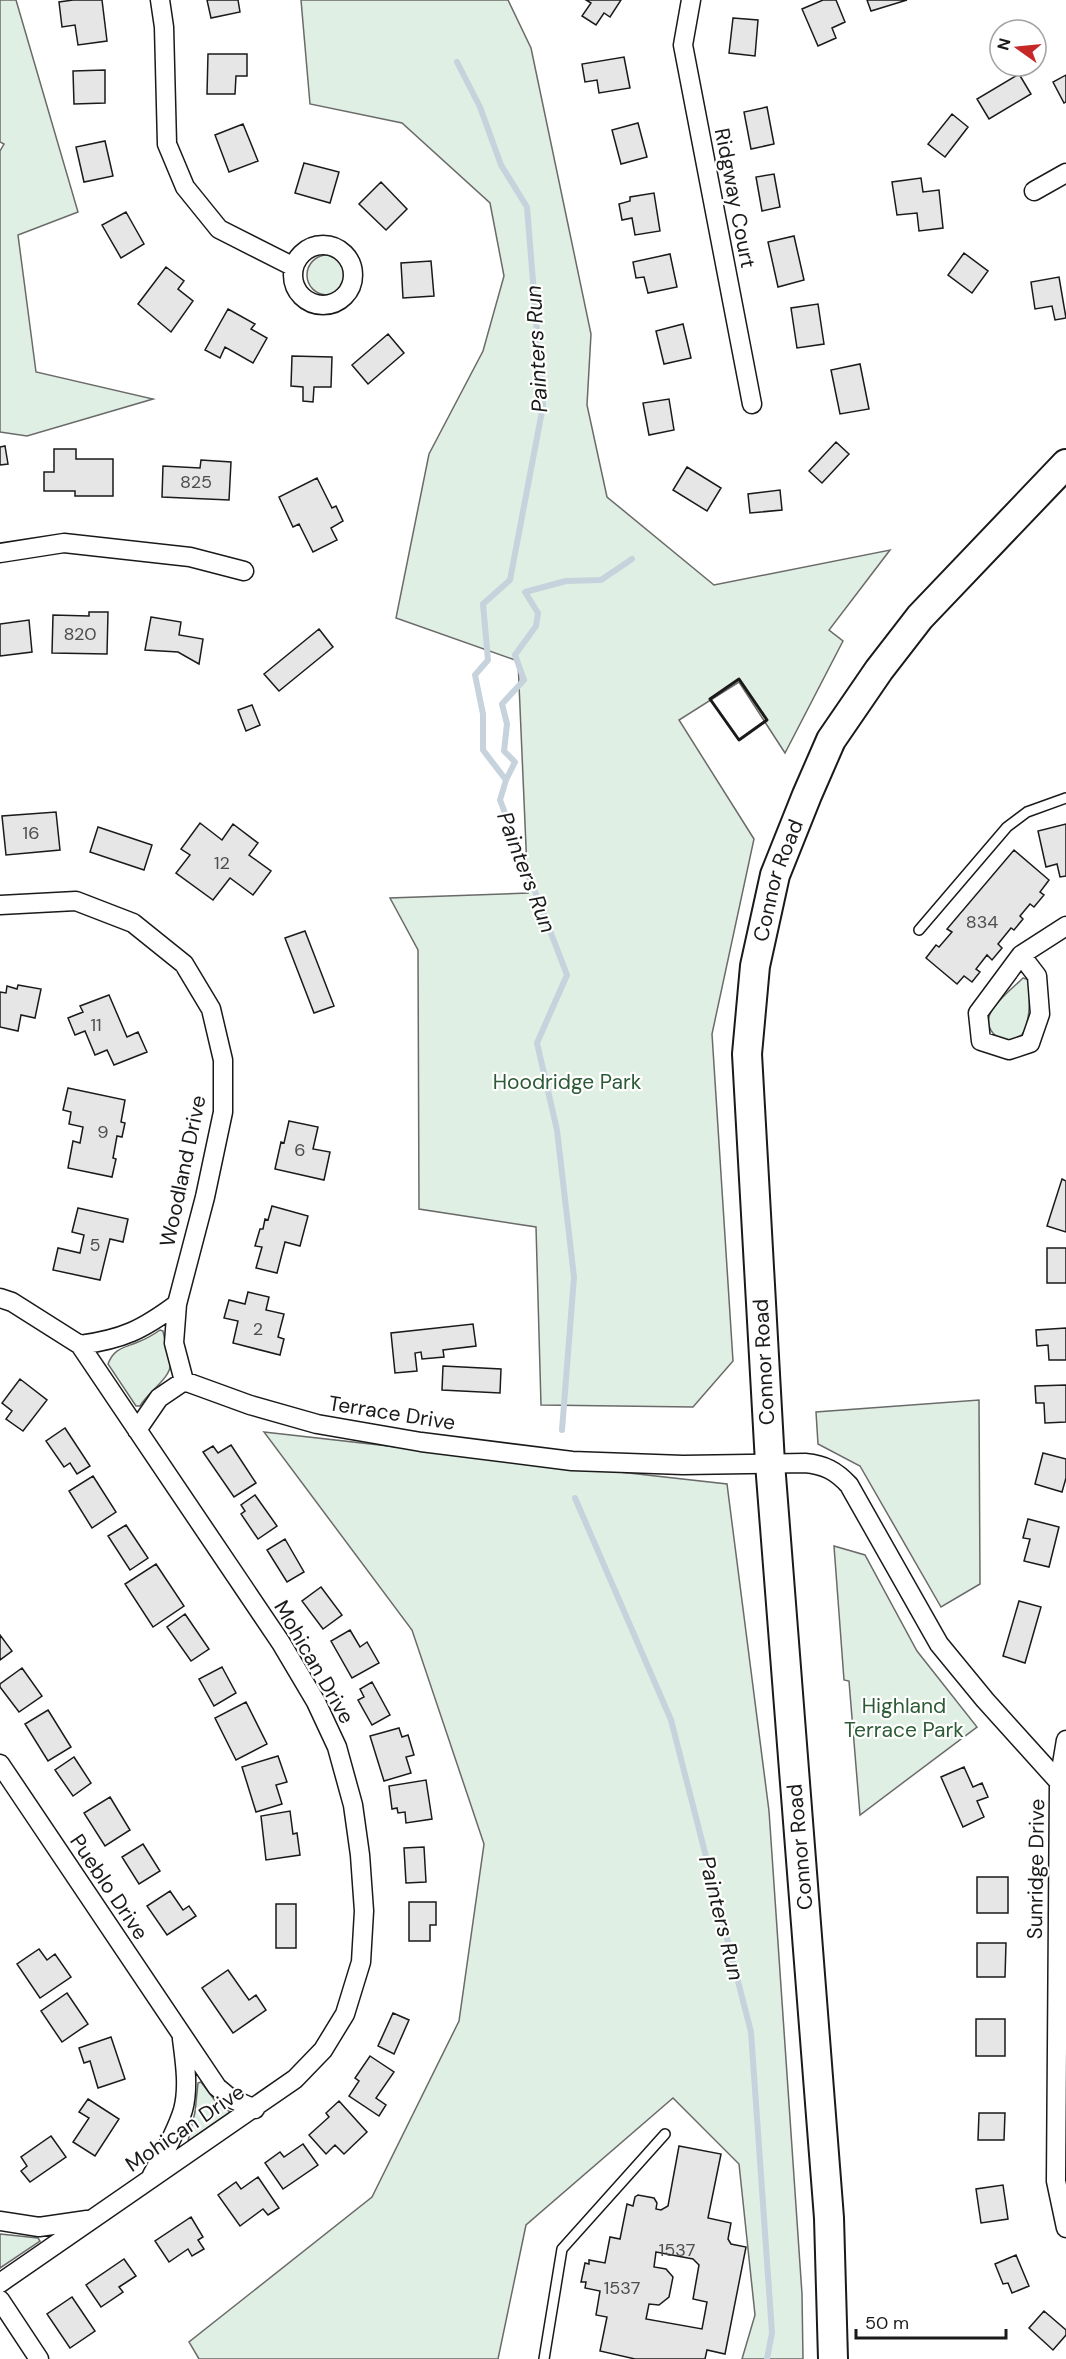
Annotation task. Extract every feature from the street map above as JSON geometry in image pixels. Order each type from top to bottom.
[{"type":"main road","name":"Connor Road","points":[[833,2359],[828,2207],[770,1463],[747,1054],[755,966],[775,875],[831,740],[879,670],[920,617],[1066,464]]},
{"type":"street","points":[[160,0],[164,27],[167,144],[185,187],[219,230],[294,267]]},
{"type":"street","name":"Ridgway Court","points":[[691,0],[683,45],[752,404]]},
{"type":"street","points":[[1034,191],[1066,173]]},
{"type":"street","points":[[0,553],[64,543],[190,557],[244,572]]},
{"type":"street","name":"Woodland Drive","points":[[0,905],[76,901],[133,923],[184,964],[211,1009],[223,1060],[223,1112],[205,1197],[177,1304],[174,1343],[184,1381]]},
{"type":"street","points":[[1021,955],[1037,976],[1040,1014],[1030,1043],[1009,1050],[981,1041],[978,1014],[1021,955],[1066,926]]},
{"type":"street","points":[[0,1298],[12,1302],[80,1345],[137,1430],[159,1398],[184,1381]]},
{"type":"street","points":[[80,1345],[112,1340],[151,1323],[177,1304]]},
{"type":"street","name":"Terrace Drive","points":[[184,1381],[250,1405],[317,1424],[421,1442],[572,1461],[682,1465],[770,1463]]},
{"type":"street","name":"Mohican Drive","points":[[0,2283],[149,2179],[255,2109],[295,2079],[323,2050],[345,2014],[361,1962],[364,1911],[354,1805],[337,1747],[316,1702],[281,1643],[137,1430]]},
{"type":"street","name":"Sunridge Drive","points":[[770,1463],[821,1465],[837,1472],[849,1485],[939,1644],[985,1700],[1059,1782],[1056,2181],[1066,2228]]},
{"type":"street","points":[[1059,1782],[1066,1740]]},
{"type":"street","name":"Pueblo Drive","points":[[0,1764],[217,2087],[230,2098],[255,2109]]},
{"type":"street","name":"Pueblo Drive","points":[[149,2179],[167,2147],[183,2109],[186,2073],[182,2034]]},
{"type":"street","name":"Mohican Drive","points":[[0,2222],[39,2227],[92,2219]]},
{"type":"street","points":[[0,2300],[39,2359]]},
{"type":"lane","points":[[919,930],[1007,827],[1027,812],[1066,798]]},
{"type":"lane","points":[[544,2359],[562,2249],[665,2134]]},
{"type":"green space","points":[[0,0],[16,0],[78,212],[18,235],[36,372],[153,399],[27,436],[0,432],[0,151],[4,144],[0,142]]},
{"type":"green space","name":"Hoodridge Park","points":[[301,0],[508,0],[531,48],[591,334],[587,405],[607,497],[714,585],[890,550],[829,630],[843,641],[785,753],[739,682],[679,720],[754,839],[712,1034],[733,1361],[693,1407],[541,1405],[536,1227],[419,1209],[418,950],[390,898],[528,893],[518,661],[396,618],[429,454],[483,351],[504,276],[490,203],[402,123],[310,104]]},
{"type":"green space","points":[[327,255],[341,261],[347,275],[341,289],[327,295],[313,289],[307,275],[313,261]]},
{"type":"green space","points":[[1023,978],[1030,980],[1029,1013],[1024,1031],[1013,1040],[999,1038],[990,1027],[991,1012]]},
{"type":"green space","points":[[160,1330],[163,1331],[170,1369],[140,1406],[136,1406],[108,1364],[120,1349],[144,1340]]},
{"type":"green space","points":[[979,1400],[980,1584],[941,1607],[860,1466],[818,1444],[816,1412]]},
{"type":"green space","points":[[264,1432],[727,1484],[769,1811],[802,2294],[803,2359],[742,2359],[755,2315],[739,2164],[673,2098],[526,2225],[498,2359],[199,2359],[189,2342],[372,2197],[459,2021],[484,1844],[412,1630]]},
{"type":"green space","name":"Highland Terrace Park","points":[[834,1546],[865,1555],[917,1651],[977,1727],[860,1815],[849,1681],[844,1680]]},
{"type":"green space","points":[[201,2082],[216,2102],[230,2112],[188,2141],[195,2112],[198,2083]]},
{"type":"green space","points":[[0,2234],[38,2238],[40,2241],[0,2268]]},
{"type":"building","points":[[102,0],[107,41],[78,45],[75,25],[62,27],[59,2]]},
{"type":"building","points":[[207,0],[238,0],[240,12],[211,18]]},
{"type":"building","points":[[586,0],[621,0],[610,17],[604,13],[596,25],[582,16],[591,3]]},
{"type":"building","points":[[823,0],[836,0],[845,22],[832,28],[836,38],[818,46],[802,9]]},
{"type":"building","points":[[867,0],[907,0],[871,11]]},
{"type":"building","points":[[733,18],[758,20],[755,56],[729,53]]},
{"type":"building","points":[[208,54],[247,54],[247,76],[236,76],[235,94],[207,94]]},
{"type":"building","points":[[624,57],[630,88],[599,93],[597,80],[585,82],[582,64]]},
{"type":"building","points":[[105,70],[105,103],[74,104],[73,71]]},
{"type":"building","points":[[1066,75],[1066,102],[1064,103],[1053,82]]},
{"type":"building","points":[[1012,78],[1021,78],[1031,94],[989,119],[977,99]]},
{"type":"building","points":[[767,107],[774,144],[751,149],[744,112]]},
{"type":"building","points":[[952,114],[968,127],[945,157],[928,144]]},
{"type":"building","points":[[638,123],[647,157],[621,164],[612,130]]},
{"type":"building","points":[[243,124],[258,161],[229,172],[215,135]]},
{"type":"building","points":[[105,141],[113,176],[84,182],[76,147]]},
{"type":"building","points":[[304,163],[339,172],[330,203],[295,193]]},
{"type":"building","points":[[774,174],[780,207],[762,211],[756,177]]},
{"type":"building","points":[[921,178],[923,192],[939,190],[943,228],[919,231],[917,213],[897,215],[892,182]]},
{"type":"building","points":[[381,182],[407,209],[386,230],[359,204]]},
{"type":"building","points":[[654,193],[660,231],[635,235],[632,218],[622,220],[619,204],[630,201],[630,197]]},
{"type":"building","points":[[126,212],[144,244],[121,258],[102,225]]},
{"type":"building","points":[[794,236],[804,280],[778,287],[768,242]]},
{"type":"building","points":[[964,253],[988,271],[972,293],[948,275]]},
{"type":"building","points":[[670,254],[677,287],[648,293],[644,277],[636,278],[633,262]]},
{"type":"building","points":[[431,261],[434,296],[403,298],[401,263]]},
{"type":"building","points":[[166,267],[184,281],[178,289],[193,301],[171,332],[138,304]]},
{"type":"building","points":[[1059,277],[1066,318],[1055,320],[1052,306],[1035,309],[1031,282]]},
{"type":"building","points":[[818,304],[824,344],[797,348],[791,308]]},
{"type":"building","points":[[228,309],[255,324],[251,329],[267,338],[253,363],[225,347],[220,358],[205,350]]},
{"type":"building","points":[[683,324],[691,358],[664,364],[656,331]]},
{"type":"building","points":[[388,334],[404,353],[368,384],[352,365]]},
{"type":"building","points":[[292,356],[332,357],[331,387],[314,387],[313,402],[303,401],[303,387],[291,386]]},
{"type":"building","points":[[860,364],[869,409],[840,414],[831,370]]},
{"type":"building","points":[[669,399],[674,430],[649,435],[643,403]]},
{"type":"building","points":[[836,442],[849,454],[822,483],[809,471]]},
{"type":"building","points":[[5,446],[8,464],[0,465],[0,447]]},
{"type":"building","points":[[54,449],[76,449],[76,459],[113,459],[113,496],[75,496],[75,491],[44,491],[44,472],[54,472]]},
{"type":"building","points":[[201,460],[231,462],[229,500],[162,497],[163,466],[200,468]]},
{"type":"building","points":[[687,467],[721,488],[707,511],[673,490]]},
{"type":"building","points":[[317,478],[332,508],[336,506],[343,521],[331,528],[337,540],[313,552],[299,524],[293,527],[279,497]]},
{"type":"building","points":[[780,490],[782,510],[750,513],[748,494]]},
{"type":"building","points":[[89,612],[108,612],[107,654],[52,653],[53,615],[89,616]]},
{"type":"building","points":[[151,617],[181,622],[179,635],[203,639],[199,664],[178,652],[145,650]]},
{"type":"building","points":[[29,620],[32,652],[0,656],[0,624]]},
{"type":"building","points":[[319,629],[333,647],[279,691],[264,674]]},
{"type":"building","points":[[252,705],[260,725],[246,731],[238,710]]},
{"type":"building","points":[[56,812],[60,850],[6,855],[2,816]]},
{"type":"building","points":[[200,823],[222,840],[233,824],[258,843],[249,855],[271,871],[253,895],[230,878],[213,900],[176,873],[190,855],[181,849]]},
{"type":"building","points":[[1066,824],[1066,876],[1060,877],[1057,864],[1046,867],[1038,831]]},
{"type":"building","points":[[98,827],[152,845],[144,870],[90,852]]},
{"type":"building","points":[[1014,850],[1049,880],[1040,892],[1044,895],[1034,907],[1030,904],[1020,916],[1023,919],[1014,930],[1011,928],[998,944],[1002,948],[992,960],[987,955],[976,969],[980,972],[972,982],[964,976],[957,984],[926,958],[936,945],[939,947],[952,932],[947,929]]},
{"type":"building","points":[[305,931],[334,1006],[314,1013],[285,938]]},
{"type":"building","points":[[18,985],[41,989],[35,1018],[21,1015],[18,1031],[0,1027],[0,992],[6,993],[7,986],[17,989]]},
{"type":"building","points":[[109,995],[127,1037],[138,1032],[147,1052],[114,1065],[107,1050],[95,1055],[85,1031],[75,1035],[68,1018],[83,1012],[80,1006]]},
{"type":"building","points":[[68,1088],[125,1100],[121,1122],[125,1123],[122,1137],[117,1136],[112,1177],[68,1168],[73,1141],[80,1143],[83,1127],[69,1124],[71,1112],[63,1110]]},
{"type":"building","points":[[289,1121],[318,1127],[313,1149],[330,1152],[324,1180],[275,1169]]},
{"type":"building","points":[[1062,1179],[1066,1181],[1066,1232],[1047,1226]]},
{"type":"building","points":[[272,1206],[308,1216],[300,1246],[285,1242],[277,1273],[256,1268],[262,1247],[255,1246],[260,1229],[263,1229],[265,1219],[268,1220]]},
{"type":"building","points":[[78,1208],[128,1219],[123,1242],[110,1239],[100,1280],[53,1270],[58,1248],[80,1253],[84,1235],[72,1232]]},
{"type":"building","points":[[1047,1248],[1066,1248],[1066,1283],[1047,1283]]},
{"type":"building","points":[[248,1292],[269,1297],[266,1310],[284,1314],[278,1337],[284,1339],[280,1355],[233,1343],[238,1321],[224,1318],[229,1300],[245,1304]]},
{"type":"building","points":[[473,1324],[476,1346],[443,1350],[444,1357],[422,1359],[421,1352],[415,1353],[417,1371],[395,1373],[391,1333]]},
{"type":"building","points":[[1066,1328],[1066,1360],[1049,1360],[1048,1345],[1037,1346],[1036,1330]]},
{"type":"building","points":[[443,1366],[501,1369],[500,1393],[442,1390]]},
{"type":"building","points":[[20,1379],[47,1400],[23,1431],[6,1419],[12,1411],[2,1403]]},
{"type":"building","points":[[1066,1385],[1066,1422],[1045,1423],[1044,1403],[1036,1403],[1035,1386]]},
{"type":"building","points":[[65,1428],[90,1466],[77,1474],[70,1463],[64,1467],[46,1441]]},
{"type":"building","points":[[231,1445],[256,1483],[234,1497],[203,1452],[213,1446],[218,1453]]},
{"type":"building","points":[[1043,1453],[1066,1459],[1066,1478],[1062,1492],[1035,1484]]},
{"type":"building","points":[[93,1476],[116,1512],[92,1528],[69,1491]]},
{"type":"building","points":[[255,1495],[277,1526],[258,1539],[241,1514],[245,1511],[241,1505]]},
{"type":"building","points":[[1028,1519],[1059,1527],[1049,1567],[1024,1561],[1030,1539],[1023,1538]]},
{"type":"building","points":[[126,1525],[148,1558],[130,1570],[108,1536]]},
{"type":"building","points":[[285,1539],[304,1572],[287,1582],[267,1550]]},
{"type":"building","points":[[156,1564],[184,1606],[153,1627],[125,1584]]},
{"type":"building","points":[[321,1587],[342,1615],[323,1629],[302,1601]]},
{"type":"building","points":[[1019,1601],[1041,1607],[1025,1663],[1003,1656]]},
{"type":"building","points":[[185,1614],[209,1649],[191,1661],[167,1627]]},
{"type":"building","points":[[350,1630],[360,1647],[367,1642],[379,1663],[352,1678],[331,1641]]},
{"type":"building","points":[[0,1635],[12,1651],[0,1660]]},
{"type":"building","points":[[222,1667],[236,1693],[214,1706],[199,1679]]},
{"type":"building","points":[[22,1668],[42,1696],[19,1712],[0,1684]]},
{"type":"building","points":[[372,1682],[390,1715],[372,1725],[358,1700],[364,1697],[360,1689]]},
{"type":"building","points":[[246,1702],[267,1744],[236,1760],[215,1718]]},
{"type":"building","points":[[48,1710],[71,1747],[48,1761],[25,1724]]},
{"type":"building","points":[[399,1728],[402,1737],[408,1735],[414,1755],[406,1757],[411,1773],[384,1781],[370,1736]]},
{"type":"building","points":[[278,1756],[287,1782],[276,1785],[282,1804],[256,1812],[242,1767]]},
{"type":"building","points":[[74,1757],[91,1783],[73,1796],[55,1770]]},
{"type":"building","points":[[964,1767],[973,1787],[982,1783],[988,1797],[977,1801],[984,1817],[963,1827],[941,1777]]},
{"type":"building","points":[[426,1780],[432,1819],[406,1823],[405,1812],[398,1813],[397,1808],[392,1809],[389,1786]]},
{"type":"building","points":[[110,1797],[130,1830],[105,1846],[84,1813]]},
{"type":"building","points":[[290,1811],[293,1834],[297,1833],[300,1855],[266,1860],[261,1816]]},
{"type":"building","points":[[143,1844],[160,1871],[139,1884],[122,1857]]},
{"type":"building","points":[[424,1847],[426,1882],[406,1883],[404,1848]]},
{"type":"building","points":[[977,1877],[1008,1877],[1008,1913],[977,1913]]},
{"type":"building","points":[[170,1891],[183,1910],[189,1906],[196,1916],[167,1935],[147,1906]]},
{"type":"building","points":[[409,1902],[436,1902],[436,1925],[430,1925],[430,1941],[409,1941]]},
{"type":"building","points":[[276,1904],[296,1904],[296,1948],[276,1948]]},
{"type":"building","points":[[977,1943],[1006,1943],[1005,1977],[977,1977]]},
{"type":"building","points":[[39,1949],[47,1960],[55,1954],[71,1977],[40,1998],[17,1964]]},
{"type":"building","points":[[228,1970],[249,2000],[256,1995],[266,2010],[233,2033],[202,1988]]},
{"type":"building","points":[[67,1993],[88,2024],[62,2042],[41,2011]]},
{"type":"building","points":[[393,2013],[409,2020],[394,2054],[378,2046]]},
{"type":"building","points":[[976,2019],[1005,2019],[1005,2056],[976,2056]]},
{"type":"building","points":[[111,2037],[125,2079],[98,2088],[90,2061],[84,2063],[79,2048]]},
{"type":"building","points":[[370,2056],[394,2072],[376,2098],[386,2105],[379,2116],[349,2096],[359,2081],[355,2078]]},
{"type":"building","points":[[88,2099],[119,2119],[95,2156],[73,2142],[89,2118],[79,2112]]},
{"type":"building","points":[[339,2101],[367,2132],[344,2154],[335,2145],[326,2154],[309,2135],[329,2117],[326,2113]]},
{"type":"building","points":[[979,2113],[1005,2113],[1004,2140],[978,2140]]},
{"type":"building","points":[[51,2136],[66,2157],[30,2182],[21,2171],[27,2166],[21,2157]]},
{"type":"building","points":[[303,2144],[318,2165],[283,2189],[265,2163],[280,2152],[284,2157]]},
{"type":"building","points":[[679,2146],[721,2154],[708,2218],[731,2223],[728,2239],[731,2244],[746,2247],[725,2354],[707,2350],[705,2359],[635,2359],[600,2351],[607,2317],[596,2315],[600,2291],[585,2288],[586,2282],[581,2282],[585,2263],[589,2264],[589,2260],[605,2263],[610,2237],[620,2239],[627,2204],[633,2206],[635,2197],[638,2195],[654,2198],[657,2203],[656,2209],[661,2210],[668,2206]],"holes":[[[656,2252],[693,2259],[699,2265],[693,2299],[707,2302],[702,2329],[646,2319],[649,2304],[659,2305],[669,2297],[673,2277],[666,2269],[654,2267]]]},
{"type":"building","points":[[258,2177],[279,2208],[268,2215],[263,2209],[240,2226],[218,2195],[236,2182],[241,2189]]},
{"type":"building","points":[[1003,2185],[1008,2219],[981,2223],[976,2189]]},
{"type":"building","points":[[191,2217],[203,2237],[198,2240],[204,2249],[192,2256],[188,2249],[169,2262],[155,2241]]},
{"type":"building","points":[[1016,2255],[1029,2286],[1012,2293],[1008,2283],[1003,2284],[995,2264]]},
{"type":"building","points":[[124,2259],[136,2276],[119,2287],[123,2292],[101,2307],[86,2285]]},
{"type":"building","points":[[72,2297],[95,2331],[70,2348],[47,2314]]},
{"type":"building","points":[[1044,2311],[1066,2330],[1066,2335],[1053,2350],[1029,2328]]},
{"type":"waterway","name":"Painters Run","points":[[457,62],[480,107],[501,165],[527,207],[543,406],[510,580],[483,604],[488,660],[475,675],[483,714],[483,750],[506,780],[500,800],[567,975],[537,1043],[557,1130],[574,1277],[562,1430]]},
{"type":"waterway","points":[[506,780],[515,762],[504,751],[507,724],[502,704],[524,680],[515,655],[536,626],[538,613],[525,592],[566,581],[601,580],[632,559]]},
{"type":"waterway","name":"Painters Run","points":[[575,1498],[671,1720],[751,2032],[772,2333],[767,2359]]},
{"type":"wall","points":[[739,679],[767,720],[739,740],[710,699],[739,679]]}]
